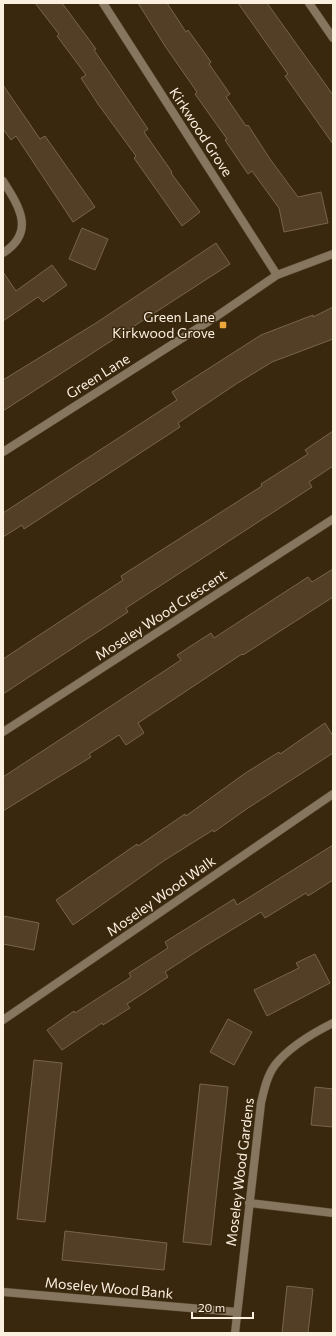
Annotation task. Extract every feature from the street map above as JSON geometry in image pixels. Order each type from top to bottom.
[{"type":"street","name":"Kirkwood Grove","points":[[103,3],[277,275]]},
{"type":"street","points":[[309,3],[333,38]]},
{"type":"street","points":[[3,181],[18,205],[23,218],[19,236],[8,250],[3,253]]},
{"type":"street","name":"Green Lane","points":[[3,452],[217,316],[277,275],[333,254]]},
{"type":"street","name":"Moseley Wood Crescent","points":[[3,732],[333,519]]},
{"type":"street","name":"Moseley Wood Walk","points":[[3,1020],[333,794]]},
{"type":"street","name":"Moseley Wood Gardens","points":[[235,1333],[261,1103],[266,1084],[275,1065],[296,1046],[333,1023]]},
{"type":"street","points":[[249,1203],[333,1213]]},
{"type":"street","name":"Moseley Wood Bank","points":[[3,1292],[237,1312]]},
{"type":"building","points":[[35,3],[62,3],[96,49],[94,50],[148,129],[144,132],[172,172],[171,173],[200,212],[182,226],[134,158],[136,156],[98,104],[81,78],[86,75],[57,36],[59,34]]},
{"type":"building","points":[[138,3],[167,3],[186,32],[188,30],[211,62],[209,64],[230,94],[226,97],[246,126],[248,125],[270,159],[298,197],[321,192],[328,223],[284,232],[279,208],[252,171],[248,174],[225,140],[227,139],[195,94],[197,92],[165,46]]},
{"type":"building","points":[[238,3],[267,3],[333,95],[333,144],[285,76],[288,74]]},
{"type":"building","points":[[3,85],[40,139],[45,136],[95,207],[73,222],[16,136],[11,140],[3,129]]},
{"type":"building","points":[[82,228],[108,239],[95,270],[69,259]]},
{"type":"building","points":[[216,243],[230,264],[3,411],[3,380],[96,323]]},
{"type":"building","points":[[52,265],[67,285],[43,302],[38,297],[3,321],[3,272],[16,291]]},
{"type":"building","points":[[333,307],[333,339],[272,362],[178,423],[180,427],[24,529],[22,525],[3,537],[3,513],[177,400],[172,392],[261,335],[313,315],[313,317]]},
{"type":"building","points":[[333,431],[333,466],[309,482],[312,487],[126,608],[128,612],[3,694],[3,659],[123,580],[121,576],[262,486],[261,484],[308,454],[305,450]]},
{"type":"building","points":[[333,569],[333,597],[243,655],[242,654],[138,723],[144,733],[126,745],[119,735],[89,754],[91,757],[3,811],[3,777],[181,660],[177,655],[211,633],[214,638],[308,577],[312,582]]},
{"type":"building","points":[[325,723],[333,736],[333,753],[214,832],[213,830],[165,860],[73,925],[56,900],[137,844],[138,846],[185,814],[186,816],[244,774],[279,752],[280,754]]},
{"type":"building","points":[[333,845],[333,880],[308,896],[306,893],[265,918],[261,912],[205,946],[165,972],[168,977],[127,1004],[130,1008],[103,1025],[102,1023],[62,1050],[47,1030],[74,1011],[75,1013],[131,977],[129,973],[168,948],[165,942],[234,899],[237,905]]},
{"type":"building","points":[[3,916],[39,923],[34,950],[3,944]]},
{"type":"building","points":[[315,954],[330,983],[267,1016],[254,990],[299,968],[296,963]]},
{"type":"building","points":[[228,1019],[252,1032],[234,1065],[210,1052]]},
{"type":"building","points":[[34,1060],[62,1063],[45,1222],[17,1219]]},
{"type":"building","points":[[200,1084],[228,1087],[211,1245],[183,1242]]},
{"type":"building","points":[[315,1087],[333,1089],[333,1127],[311,1125]]},
{"type":"building","points":[[65,1231],[167,1243],[164,1270],[62,1260]]},
{"type":"building","points":[[287,1286],[313,1289],[308,1333],[282,1333]]},
{"type":"place","name":"Green Lane Kirkwood Grove","points":[[223,325]]}]
